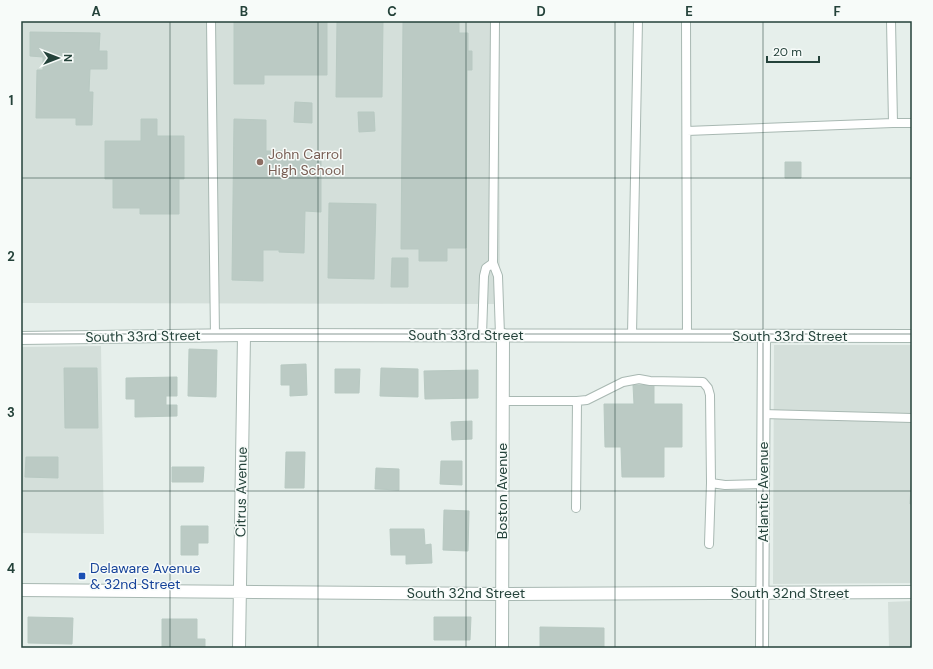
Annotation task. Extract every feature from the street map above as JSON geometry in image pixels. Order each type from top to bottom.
[{"type":"street","name":"South 33rd Street","points":[[21,338],[244,335],[912,336]]},
{"type":"street","name":"Citrus Avenue","points":[[239,648],[244,335]]},
{"type":"street","name":"Boston Avenue","points":[[501,335],[503,401],[502,648]]},
{"type":"street","name":"Atlantic Avenue","points":[[762,648],[764,336]]},
{"type":"street","name":"South 32nd Street","points":[[21,590],[502,594],[762,594],[912,592]]},
{"type":"lane","points":[[211,21],[214,336]]},
{"type":"lane","points":[[495,21],[492,263],[498,276],[501,335]]},
{"type":"lane","points":[[632,335],[638,21]]},
{"type":"lane","points":[[686,21],[687,336]]},
{"type":"lane","points":[[892,21],[893,123]]},
{"type":"lane","points":[[687,131],[912,123]]},
{"type":"lane","points":[[482,335],[484,276],[486,268],[492,263]]},
{"type":"lane","points":[[503,401],[587,400],[623,382],[639,379],[650,381],[703,382],[708,388],[710,395],[711,483],[709,544]]},
{"type":"lane","points":[[576,508],[577,401]]},
{"type":"lane","points":[[763,414],[912,418]]},
{"type":"lane","points":[[711,483],[725,486],[763,484]]},
{"type":"shaded area","name":"John Carrol High School","points":[[21,21],[499,21],[500,304],[21,303]]},
{"type":"shaded area","points":[[774,345],[912,345],[912,583],[773,584]]},
{"type":"shaded area","points":[[101,346],[104,534],[21,533],[21,347]]},
{"type":"shaded area","points":[[912,601],[912,648],[889,648],[888,602]]},
{"type":"building","points":[[234,21],[327,21],[327,75],[264,75],[264,84],[234,84]]},
{"type":"building","points":[[337,21],[383,21],[382,97],[336,97]]},
{"type":"building","points":[[403,21],[459,21],[459,33],[468,33],[468,51],[472,51],[472,70],[467,70],[466,248],[447,248],[447,261],[419,261],[419,249],[401,249]]},
{"type":"building","points":[[30,32],[100,33],[99,51],[107,51],[107,69],[90,69],[89,92],[93,92],[92,125],[76,125],[76,118],[36,118],[37,70],[43,70],[43,57],[30,56]]},
{"type":"building","points":[[295,102],[312,103],[312,123],[294,122]]},
{"type":"building","points":[[358,112],[374,112],[375,131],[359,132]]},
{"type":"building","points":[[141,119],[157,119],[157,136],[184,136],[184,179],[179,179],[179,214],[140,214],[140,208],[113,208],[113,179],[105,179],[105,141],[141,141]]},
{"type":"building","points":[[234,119],[266,120],[266,151],[288,151],[288,159],[321,159],[321,212],[305,211],[304,253],[263,250],[263,281],[232,280]]},
{"type":"building","points":[[785,162],[801,162],[801,178],[785,178]]},
{"type":"building","points":[[329,203],[376,204],[374,279],[328,278]]},
{"type":"building","points":[[392,258],[408,258],[408,287],[391,287]]},
{"type":"building","points":[[189,349],[217,350],[216,397],[188,396]]},
{"type":"building","points":[[306,364],[307,395],[290,396],[290,385],[281,385],[281,365]]},
{"type":"building","points":[[64,368],[97,368],[98,428],[65,428]]},
{"type":"building","points":[[381,368],[418,369],[418,397],[380,396]]},
{"type":"building","points":[[335,369],[360,369],[359,393],[335,393]]},
{"type":"building","points":[[478,370],[478,398],[425,399],[424,371]]},
{"type":"building","points":[[177,377],[177,396],[166,396],[166,405],[177,405],[177,416],[135,417],[135,399],[126,399],[126,378]]},
{"type":"building","points":[[633,385],[654,385],[654,404],[682,404],[682,447],[664,447],[664,477],[622,477],[621,447],[605,447],[604,404],[634,404]]},
{"type":"building","points":[[472,421],[472,439],[452,440],[451,422]]},
{"type":"building","points":[[286,452],[305,452],[304,488],[285,488]]},
{"type":"building","points":[[26,457],[58,457],[58,478],[25,477]]},
{"type":"building","points":[[441,461],[462,461],[462,485],[440,484]]},
{"type":"building","points":[[912,466],[912,504],[910,504]]},
{"type":"building","points":[[172,467],[204,467],[203,482],[172,482]]},
{"type":"building","points":[[376,468],[399,469],[399,490],[375,489]]},
{"type":"building","points":[[444,510],[469,511],[468,551],[443,550]]},
{"type":"building","points":[[181,526],[208,526],[208,543],[198,543],[198,555],[181,555]]},
{"type":"building","points":[[390,529],[424,529],[425,545],[431,544],[432,563],[406,564],[406,555],[391,555]]},
{"type":"building","points":[[28,617],[73,618],[72,644],[28,643]]},
{"type":"building","points":[[434,617],[471,617],[470,640],[434,640]]},
{"type":"building","points":[[162,619],[197,619],[197,639],[205,639],[205,648],[162,648]]},
{"type":"building","points":[[540,627],[604,628],[604,647],[540,648]]},
{"type":"place","name":"John Carrol High School","points":[[260,162]]},
{"type":"place","name":"Delaware Avenue & 32nd Street","points":[[82,576]]}]
